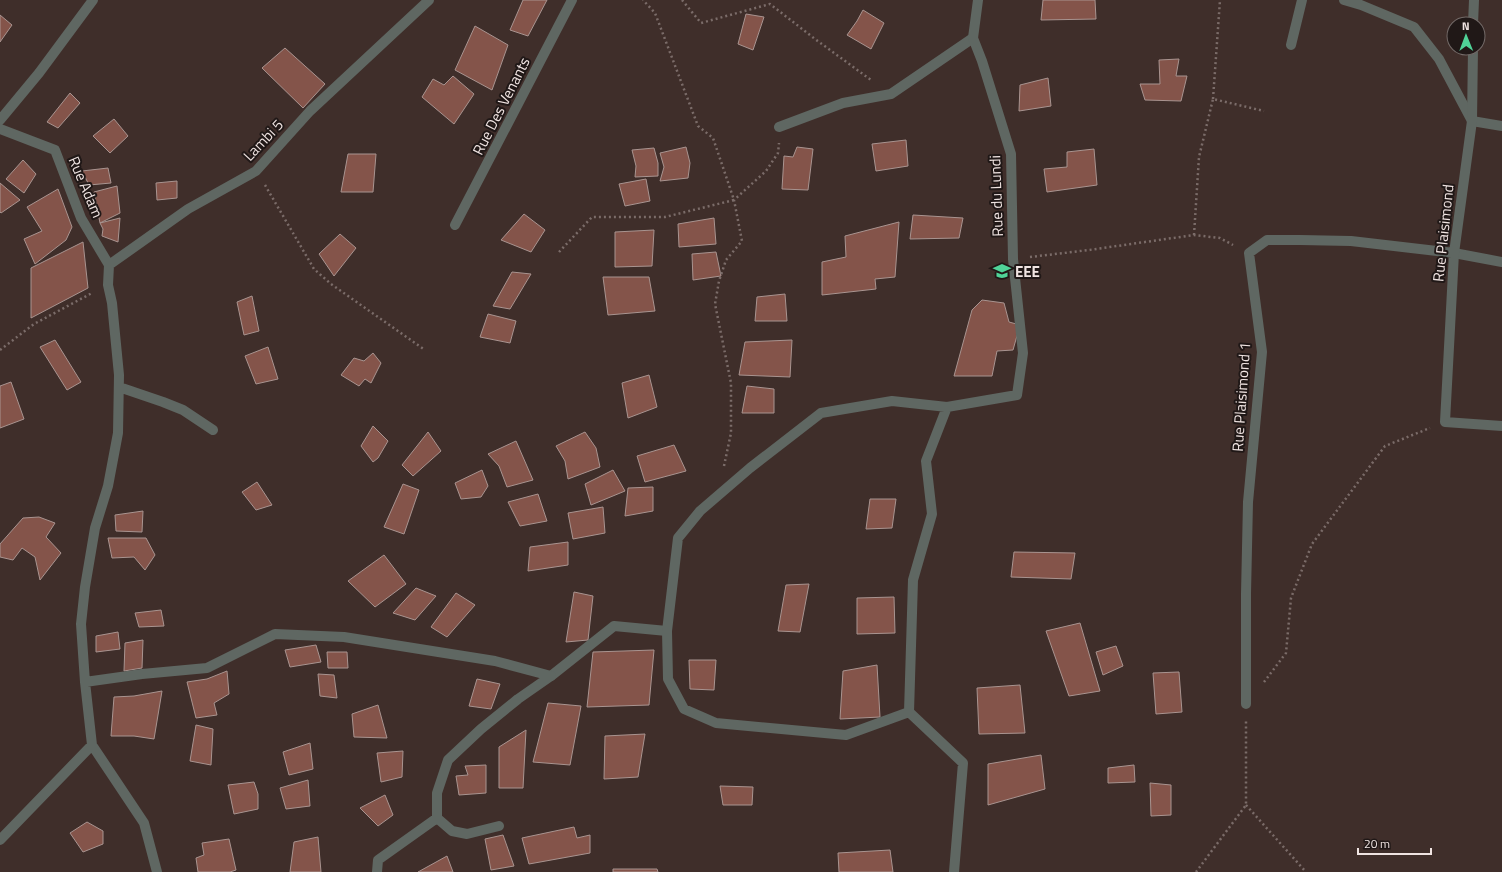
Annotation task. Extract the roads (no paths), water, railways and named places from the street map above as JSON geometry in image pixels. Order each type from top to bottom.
[{"type":"street","points":[[0,120],[39,72],[93,0]]},
{"type":"street","name":"Lambi 5","points":[[109,265],[188,209],[256,171],[310,111],[428,0]]},
{"type":"street","name":"Rue Des Venants","points":[[455,225],[572,0]]},
{"type":"street","name":"Rue du Lundi","points":[[947,407],[1017,395],[1023,353],[1013,259],[1011,154],[974,38],[978,0]]},
{"type":"street","points":[[1291,45],[1302,0]]},
{"type":"street","points":[[1344,0],[1360,5],[1414,28],[1439,59],[1472,121],[1502,126]]},
{"type":"street","points":[[1473,16],[1474,0]]},
{"type":"street","points":[[780,127],[844,103],[891,94],[974,38]]},
{"type":"street","name":"Rue Plaisimond","points":[[1473,56],[1472,121],[1454,253],[1445,422],[1502,426]]},
{"type":"street","name":"Rue Adam","points":[[0,129],[55,150],[81,218],[109,265]]},
{"type":"street","name":"Rue Plaisimond 1","points":[[1246,704],[1248,502],[1262,352],[1249,253],[1267,240],[1300,240],[1351,241],[1454,253]]},
{"type":"street","points":[[1454,253],[1502,262]]},
{"type":"street","points":[[109,265],[108,285],[112,302],[119,375],[118,433],[108,486],[95,528],[85,587],[81,624],[85,682],[92,745],[144,823],[157,872]]},
{"type":"street","points":[[119,386],[183,410],[213,430]]},
{"type":"street","points":[[909,712],[846,735],[716,723],[684,709],[668,679],[667,631],[678,538],[700,511],[750,468],[822,413],[892,401],[947,407],[926,461],[932,514],[913,580],[909,712],[963,763],[954,872]]},
{"type":"street","points":[[499,826],[467,834],[452,831],[438,818],[437,793],[448,760],[487,724],[614,626],[667,631]]},
{"type":"street","points":[[85,682],[142,674],[206,668],[275,634],[344,636],[495,661],[551,676]]},
{"type":"street","points":[[0,840],[92,745]]},
{"type":"street","points":[[377,872],[378,860],[438,818]]},
{"type":"place","name":"EEE","points":[[1002,271]]}]
